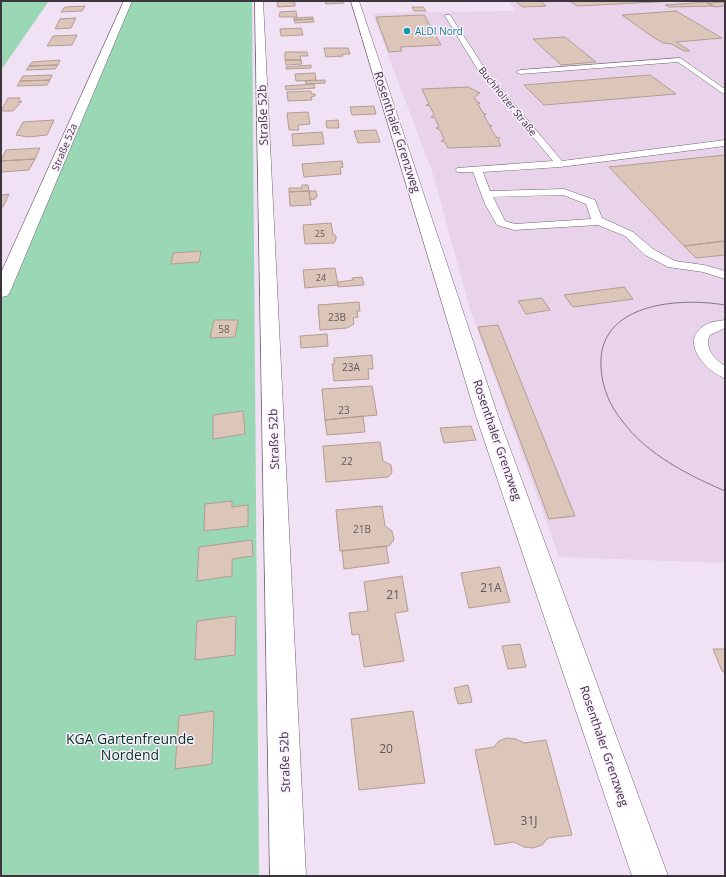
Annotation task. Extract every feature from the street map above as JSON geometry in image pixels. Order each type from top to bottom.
[{"type":"street","name":"Straße 52a","points":[[1,292],[128,1]]},
{"type":"street","name":"Straße 52b","points":[[259,1],[288,876]]},
{"type":"street","name":"Rosenthaler Grenzweg","points":[[355,1],[488,416],[650,876]]},
{"type":"lane","name":"Buchholzer Straße","points":[[448,16],[484,73],[560,164]]},
{"type":"lane","points":[[520,72],[680,60],[725,93]]},
{"type":"lane","points":[[461,170],[560,164],[725,143]]},
{"type":"lane","points":[[477,169],[489,204],[501,223],[514,227],[595,222],[597,220]]},
{"type":"lane","points":[[486,194],[564,192],[591,202],[597,220],[628,234],[649,252],[672,264],[725,274]]},
{"type":"lane","points":[[725,324],[709,328],[703,333],[700,340],[705,356],[718,369],[725,373]]},
{"type":"shaded area","points":[[508,1],[725,1],[725,563],[559,557],[469,306],[433,174],[372,13],[516,11]]},
{"type":"green space","points":[[1,1],[49,1],[1,70]]},
{"type":"green space","name":"KGA Gartenfreunde Nordend","points":[[128,1],[252,1],[259,876],[1,876],[1,292]]},
{"type":"building","points":[[325,1],[343,1],[344,3],[326,4]]},
{"type":"building","points":[[516,1],[540,1],[546,6],[522,7]]},
{"type":"building","points":[[570,1],[675,1],[577,6]]},
{"type":"building","points":[[277,2],[295,2],[295,6],[278,7]]},
{"type":"building","points":[[707,2],[714,6],[670,7],[665,5]]},
{"type":"building","points":[[725,2],[725,6],[715,7],[707,3]]},
{"type":"building","points":[[85,6],[82,11],[61,12],[65,7]]},
{"type":"building","points":[[412,7],[423,7],[426,11],[414,11]]},
{"type":"building","points":[[296,11],[297,17],[279,16],[280,12]]},
{"type":"building","points":[[676,11],[722,38],[676,42],[690,51],[684,51],[672,44],[663,43],[622,15]]},
{"type":"building","name":"ALDI Nord","points":[[424,15],[441,45],[400,47],[402,51],[389,52],[376,17]]},
{"type":"building","points":[[313,17],[313,19],[294,20],[294,18]]},
{"type":"building","points":[[76,18],[71,28],[55,29],[60,19]]},
{"type":"building","points":[[313,19],[314,22],[295,23],[294,20]]},
{"type":"building","points":[[301,28],[303,35],[281,36],[280,29]]},
{"type":"building","points":[[77,35],[72,45],[47,46],[53,36]]},
{"type":"building","points":[[565,37],[596,62],[561,65],[533,39]]},
{"type":"building","points":[[324,48],[348,48],[350,54],[326,57]]},
{"type":"building","points":[[285,52],[307,52],[308,56],[300,56],[301,60],[285,60]]},
{"type":"building","points":[[60,60],[58,65],[29,66],[32,62]]},
{"type":"building","points":[[285,60],[301,60],[302,64],[286,65]]},
{"type":"building","points":[[58,65],[55,69],[26,70],[29,66]]},
{"type":"building","points":[[311,65],[311,68],[286,69],[286,67]]},
{"type":"building","points":[[315,73],[316,80],[296,81],[295,74]]},
{"type":"building","points":[[52,75],[50,80],[20,81],[23,76]]},
{"type":"building","points":[[650,75],[676,94],[544,105],[524,85]]},
{"type":"building","points":[[50,80],[47,85],[17,86],[20,81]]},
{"type":"building","points":[[325,80],[325,83],[306,84],[305,81]]},
{"type":"building","points":[[314,84],[315,88],[286,90],[285,86]]},
{"type":"building","points":[[468,87],[480,93],[477,93],[478,95],[474,97],[477,102],[480,103],[478,104],[483,113],[486,114],[484,115],[489,125],[492,126],[490,127],[496,137],[500,138],[498,140],[501,146],[448,148],[445,142],[441,141],[444,139],[440,130],[436,128],[439,127],[435,118],[431,117],[434,115],[430,106],[426,105],[429,104],[422,89]]},
{"type":"building","points":[[311,91],[311,94],[315,94],[315,96],[311,97],[312,100],[288,101],[287,92]]},
{"type":"building","points":[[8,98],[20,98],[18,102],[22,101],[13,111],[1,111]]},
{"type":"building","points":[[374,106],[376,114],[352,115],[350,107]]},
{"type":"building","points":[[308,112],[310,124],[298,125],[299,130],[289,130],[287,113]]},
{"type":"building","points":[[54,120],[47,135],[28,137],[16,135],[23,122]]},
{"type":"building","points":[[338,120],[339,128],[327,128],[326,121]]},
{"type":"building","points":[[376,130],[380,142],[358,143],[354,131]]},
{"type":"building","points":[[322,132],[324,144],[293,146],[292,134]]},
{"type":"building","points":[[40,148],[35,159],[1,161],[6,150]]},
{"type":"building","points":[[725,155],[725,241],[684,246],[609,167]]},
{"type":"building","points":[[35,159],[29,170],[1,172],[1,161]]},
{"type":"building","points":[[342,161],[343,167],[340,168],[341,174],[304,177],[302,164]]},
{"type":"building","points":[[302,185],[308,185],[309,191],[289,192],[289,188],[302,188]]},
{"type":"building","points":[[309,191],[311,205],[290,206],[289,192]]},
{"type":"building","points":[[309,191],[316,191],[317,197],[315,197],[315,199],[310,200]]},
{"type":"building","points":[[9,194],[3,207],[1,207],[1,195]]},
{"type":"building","points":[[331,223],[333,234],[336,236],[334,243],[305,244],[303,225]]},
{"type":"building","points":[[725,241],[725,255],[696,258],[684,246]]},
{"type":"building","points":[[201,251],[199,262],[171,264],[173,253]]},
{"type":"building","points":[[335,268],[338,285],[305,288],[303,270]]},
{"type":"building","points":[[362,277],[364,285],[338,287],[338,282]]},
{"type":"building","points":[[624,287],[633,299],[573,307],[564,295]]},
{"type":"building","points":[[542,298],[550,310],[526,314],[518,301]]},
{"type":"building","points":[[359,302],[360,311],[357,311],[358,317],[353,318],[354,324],[347,328],[320,330],[318,305]]},
{"type":"building","points":[[214,320],[238,320],[235,337],[210,338]]},
{"type":"building","points":[[498,325],[575,516],[549,519],[478,327]]},
{"type":"building","points":[[327,334],[328,346],[301,348],[300,336]]},
{"type":"building","points":[[372,355],[373,369],[368,369],[369,379],[334,381],[332,364],[334,364],[334,358]]},
{"type":"building","points":[[372,386],[377,415],[325,420],[322,389]]},
{"type":"building","points":[[243,411],[245,434],[213,439],[213,415]]},
{"type":"building","points":[[363,416],[365,432],[327,435],[325,420]]},
{"type":"building","points":[[471,426],[476,440],[444,443],[440,428]]},
{"type":"building","points":[[380,442],[383,461],[391,465],[392,473],[388,477],[326,482],[323,446]]},
{"type":"building","points":[[232,501],[232,507],[248,505],[248,526],[204,531],[205,504]]},
{"type":"building","points":[[382,506],[385,526],[392,531],[394,540],[389,546],[340,551],[336,510]]},
{"type":"building","points":[[252,540],[253,556],[232,559],[232,576],[197,581],[199,547]]},
{"type":"building","points":[[386,546],[389,563],[344,569],[342,551]]},
{"type":"building","points":[[500,567],[510,602],[469,608],[461,573]]},
{"type":"building","points":[[402,576],[408,611],[395,613],[404,661],[364,667],[359,634],[352,635],[349,613],[368,611],[364,582]]},
{"type":"building","points":[[236,616],[235,655],[195,660],[197,621]]},
{"type":"building","points":[[520,644],[526,667],[508,669],[502,646]]},
{"type":"building","points":[[713,649],[725,649],[725,673],[722,671]]},
{"type":"building","points":[[468,685],[472,702],[458,704],[454,688]]},
{"type":"building","points":[[214,711],[212,764],[175,769],[179,716]]},
{"type":"building","points":[[413,711],[425,783],[359,790],[351,719]]},
{"type":"building","points":[[507,738],[516,739],[524,743],[546,740],[572,835],[548,838],[542,845],[533,848],[524,847],[514,842],[495,845],[475,750],[494,747],[499,741]]},
{"type":"tram line","points":[[725,305],[686,302],[664,304],[644,309],[626,317],[612,329],[603,346],[601,367],[603,382],[611,403],[618,416],[633,434],[670,463],[683,471],[725,491]]},
{"type":"place","name":"ALDI Nord","points":[[407,31]]}]
